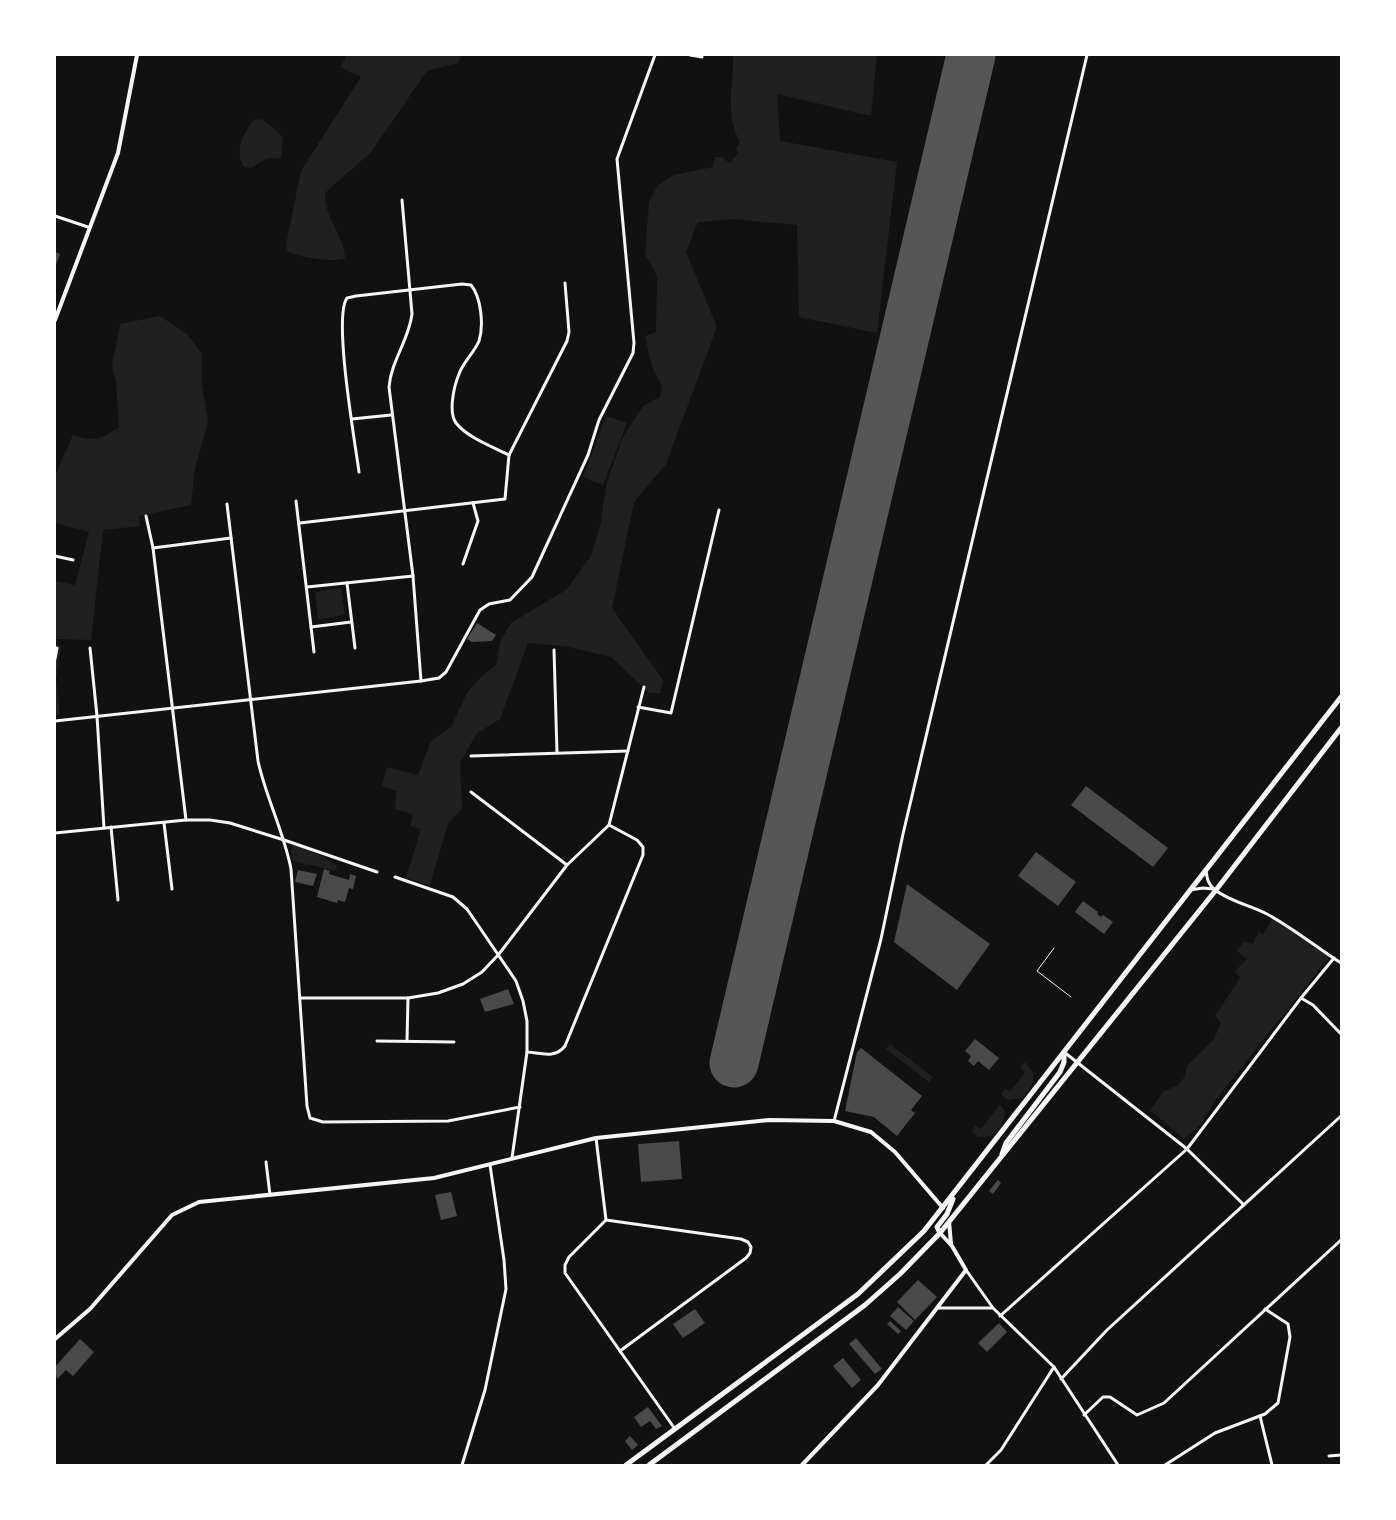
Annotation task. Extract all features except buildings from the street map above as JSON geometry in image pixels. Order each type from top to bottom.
[{"type":"highway","points":[[626,1465],[858,1294],[924,1231],[1341,697]]},
{"type":"highway","points":[[650,1465],[865,1305],[900,1274],[940,1233],[1216,890],[1341,728]]},
{"type":"highway","points":[[1002,1154],[1006,1143],[1060,1072],[1064,1062],[1064,1052]]},
{"type":"highway","points":[[940,1233],[937,1227],[947,1214],[954,1194]]},
{"type":"street","points":[[55,320],[88,227],[118,153],[137,55]]},
{"type":"street","points":[[55,721],[439,678],[446,672],[480,610],[489,604],[510,600],[532,577],[588,455],[599,420],[633,353],[634,343],[617,159],[655,55]]},
{"type":"street","points":[[690,55],[702,57]]},
{"type":"street","points":[[834,1122],[880,939],[903,834],[1087,55]]},
{"type":"street","points":[[402,200],[412,314],[410,329],[390,375],[391,415],[413,576],[422,681]]},
{"type":"street","points":[[55,216],[88,227]]},
{"type":"street","points":[[300,523],[473,503],[498,502],[505,499],[509,455],[564,350],[569,332],[565,283]]},
{"type":"street","points":[[359,472],[345,364],[342,312],[343,303],[347,298],[356,296],[462,284],[471,285],[477,292],[481,329],[479,341],[459,373],[452,413],[456,422],[463,430],[509,455]]},
{"type":"street","points":[[352,419],[391,415]]},
{"type":"street","points":[[296,502],[314,652]]},
{"type":"street","points":[[463,564],[478,521],[473,503]]},
{"type":"street","points":[[227,504],[249,699],[263,783],[284,840],[291,869],[307,1106],[310,1118],[323,1122],[448,1121],[520,1107]]},
{"type":"street","points":[[638,707],[671,713],[719,510]]},
{"type":"street","points":[[146,516],[153,548],[186,820]]},
{"type":"street","points":[[153,548],[231,538]]},
{"type":"street","points":[[55,556],[73,560]]},
{"type":"street","points":[[307,588],[413,576]]},
{"type":"street","points":[[347,583],[355,648]]},
{"type":"street","points":[[311,627],[351,622]]},
{"type":"street","points":[[55,659],[57,648]]},
{"type":"street","points":[[90,648],[97,716],[104,828]]},
{"type":"street","points":[[554,650],[557,753]]},
{"type":"street","points":[[300,998],[408,998],[438,993],[463,984],[482,972],[499,954],[567,865],[609,825],[644,687]]},
{"type":"street","points":[[471,756],[628,751]]},
{"type":"street","points":[[471,792],[567,865]]},
{"type":"street","points":[[55,833],[186,820],[210,820],[230,823],[377,872]]},
{"type":"street","points":[[164,823],[172,889]]},
{"type":"street","points":[[527,1052],[560,1053],[565,1046],[643,855],[643,847],[636,840],[609,825]]},
{"type":"street","points":[[111,827],[118,900]]},
{"type":"street","points":[[1206,869],[1208,882],[1216,890],[1232,900],[1248,905],[1280,921],[1341,963]]},
{"type":"street","points":[[395,877],[453,897],[467,909],[516,981],[523,1000],[527,1021],[527,1052],[512,1158]]},
{"type":"street","points":[[1190,890],[1203,888],[1216,890]]},
{"type":"street","points":[[1000,1316],[1187,1149],[1301,998],[1334,958]]},
{"type":"street","points":[[407,1041],[408,998]]},
{"type":"street","points":[[1301,998],[1313,1005],[1341,1034]]},
{"type":"street","points":[[377,1041],[454,1042]]},
{"type":"street","points":[[1064,1052],[1187,1149],[1244,1205]]},
{"type":"street","points":[[1061,1379],[1107,1330],[1341,1116]]},
{"type":"street","points":[[55,1340],[90,1309],[172,1215],[199,1202],[434,1178],[596,1138],[769,1120],[834,1122],[870,1132],[882,1140],[895,1152],[943,1208]]},
{"type":"street","points":[[596,1138],[606,1220]]},
{"type":"street","points":[[266,1162],[270,1195]]},
{"type":"street","points":[[462,1465],[485,1390],[506,1289],[504,1260],[490,1165]]},
{"type":"street","points":[[606,1220],[741,1239],[748,1242],[752,1247],[746,1258],[620,1351]]},
{"type":"street","points":[[606,1220],[569,1258],[564,1270],[567,1278],[676,1429]]},
{"type":"street","points":[[949,1222],[952,1246]]},
{"type":"street","points":[[940,1233],[952,1246],[966,1270],[993,1308],[1054,1367],[1118,1465]]},
{"type":"street","points":[[1084,1415],[1103,1397],[1110,1397],[1137,1415],[1164,1403],[1341,1240]]},
{"type":"street","points":[[802,1465],[878,1385],[966,1270]]},
{"type":"street","points":[[938,1308],[993,1308]]},
{"type":"street","points":[[1165,1465],[1215,1433],[1260,1416],[1278,1403],[1290,1336],[1288,1324],[1265,1309]]},
{"type":"street","points":[[986,1465],[1001,1450],[1054,1367]]},
{"type":"street","points":[[1260,1416],[1272,1465]]},
{"type":"street","points":[[1329,1456],[1341,1455]]},
{"type":"lane","points":[[1054,948],[1037,972],[1071,997]]},
{"type":"shaded area","points":[[462,55],[458,63],[427,71],[371,152],[326,192],[326,207],[341,241],[345,258],[331,260],[316,259],[287,251],[286,245],[301,171],[361,77],[341,67],[346,56]]},
{"type":"shaded area","points":[[733,55],[877,55],[871,116],[777,94],[780,141],[897,162],[877,333],[799,317],[797,225],[733,219],[698,222],[686,252],[717,327],[666,464],[634,502],[612,608],[663,680],[660,693],[649,693],[611,657],[565,646],[528,643],[500,719],[477,733],[460,763],[462,809],[448,824],[430,885],[406,878],[421,829],[410,826],[413,814],[395,809],[396,791],[382,786],[387,767],[418,775],[431,741],[451,727],[467,693],[481,677],[496,665],[500,642],[511,623],[566,590],[591,556],[601,522],[606,486],[622,439],[643,406],[660,397],[662,386],[652,367],[645,336],[656,332],[657,276],[645,254],[649,202],[658,185],[674,175],[713,167],[715,157],[721,157],[730,163],[738,153],[736,149],[740,141],[735,132],[731,111]]},
{"type":"shaded area","points":[[255,119],[264,120],[283,137],[281,158],[267,158],[251,168],[244,167],[240,155],[241,142]]},
{"type":"shaded area","points":[[160,316],[188,335],[202,354],[202,385],[208,422],[195,468],[191,505],[139,516],[140,526],[103,530],[91,640],[55,639],[55,581],[75,585],[89,532],[55,523],[55,476],[73,435],[87,439],[98,438],[107,435],[119,427],[116,383],[112,365],[120,324]]},
{"type":"shaded area","points":[[606,416],[627,423],[603,485],[583,477]]},
{"type":"shaded area","points":[[341,588],[345,615],[318,619],[315,592]]},
{"type":"shaded area","points":[[55,646],[61,646],[56,679],[60,714],[55,716]]},
{"type":"shaded area","points":[[294,844],[325,858],[337,866],[336,871],[294,861],[291,852]]},
{"type":"shaded area","points":[[1272,919],[1330,956],[1217,1098],[1200,1125],[1184,1139],[1150,1110],[1164,1091],[1179,1085],[1185,1076],[1187,1066],[1214,1039],[1221,1023],[1215,1016],[1240,978],[1235,971],[1247,959],[1237,951],[1244,941],[1253,944],[1259,931],[1263,935]]},
{"type":"shaded area","points":[[890,1044],[933,1077],[929,1082],[886,1049]]},
{"type":"shaded area","points":[[1025,1062],[1034,1074],[1032,1085],[1023,1098],[1008,1100],[1001,1094],[1005,1089],[1010,1092],[1025,1072],[1020,1068]]},
{"type":"shaded area","points":[[1000,1104],[1005,1112],[1003,1123],[993,1136],[979,1137],[971,1132],[975,1126],[981,1129]]},
{"type":"runway","points":[[734,1063],[971,55]]}]
